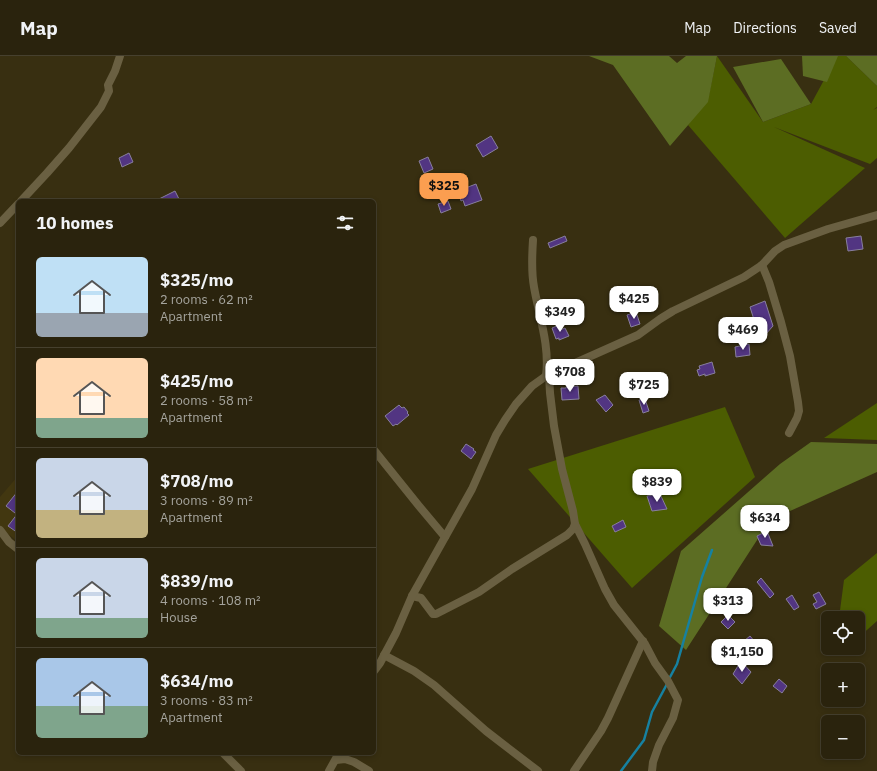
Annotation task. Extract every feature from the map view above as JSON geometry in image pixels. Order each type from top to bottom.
[{"type":"street","points":[[23,199],[51,168],[100,107],[109,91],[108,85],[120,56]]},
{"type":"street","points":[[0,223],[16,206]]},
{"type":"street","points":[[376,668],[396,633],[412,596],[472,489],[496,435],[516,404],[532,386],[548,375],[638,335],[660,318],[744,277],[762,265],[775,251],[784,246],[828,229],[877,215]]},
{"type":"street","points":[[533,240],[532,260],[534,284],[547,348],[548,375],[554,426],[562,470],[575,524],[614,605],[645,644],[678,700],[673,718],[659,745],[653,762],[652,771]]},
{"type":"street","points":[[762,265],[769,282],[790,356],[798,402],[799,411],[797,418],[789,433]]},
{"type":"street","points":[[376,452],[445,537]]},
{"type":"street","points":[[412,596],[421,598],[432,614],[436,614],[478,592],[567,535],[575,524]]},
{"type":"street","points":[[0,530],[9,542],[16,547]]},
{"type":"street","points":[[574,771],[604,725],[642,641]]},
{"type":"street","points":[[384,655],[414,671],[434,685],[486,731],[538,771]]},
{"type":"street","points":[[225,755],[241,771]]},
{"type":"street","points":[[329,771],[337,757],[354,762],[369,771]]},
{"type":"shaded area","points":[[16,478],[16,540],[0,527],[0,497]]},
{"type":"green space","points":[[589,56],[669,56],[677,63],[686,56],[717,56],[708,102],[670,146],[613,65]]},
{"type":"green space","points":[[717,56],[763,122],[811,104],[837,56],[846,56],[877,86],[877,107],[873,110],[877,108],[877,158],[870,164],[774,127],[865,168],[785,238],[688,125],[709,95]]},
{"type":"green space","points":[[802,56],[838,56],[827,82],[803,76]]},
{"type":"green space","points":[[846,56],[877,56],[877,86]]},
{"type":"green space","points":[[781,59],[811,104],[763,122],[733,67]]},
{"type":"green space","points":[[877,403],[877,440],[824,438]]},
{"type":"green space","points":[[725,407],[755,477],[632,588],[528,469]]},
{"type":"green space","points":[[811,442],[877,444],[877,472],[770,520],[686,650],[659,626],[681,551],[780,464]]},
{"type":"green space","points":[[877,553],[877,621],[865,632],[865,611],[840,611],[844,580]]},
{"type":"building","points":[[491,136],[498,148],[483,157],[476,145]]},
{"type":"building","points":[[129,153],[133,162],[122,167],[119,158]]},
{"type":"building","points":[[428,157],[433,169],[424,173],[419,161]]},
{"type":"building","points":[[476,184],[482,200],[465,206],[463,200],[461,201],[459,194],[461,194],[460,190]]},
{"type":"building","points":[[175,191],[179,199],[159,199]]},
{"type":"building","points":[[448,201],[451,209],[441,213],[438,204]]},
{"type":"building","points":[[565,236],[567,241],[550,248],[548,243]]},
{"type":"building","points":[[861,236],[863,249],[848,251],[846,238]]},
{"type":"building","points":[[765,301],[773,326],[765,335],[755,323],[750,307]]},
{"type":"building","points":[[636,312],[640,324],[631,327],[627,315]]},
{"type":"building","points":[[559,325],[560,330],[565,328],[569,336],[559,340],[559,338],[556,339],[552,328]]},
{"type":"building","points":[[749,344],[750,355],[736,357],[735,347]]},
{"type":"building","points":[[712,362],[715,373],[699,376],[697,370],[700,369],[699,366]]},
{"type":"building","points":[[578,386],[579,399],[562,400],[561,388]]},
{"type":"building","points":[[605,395],[613,405],[606,412],[596,400]]},
{"type":"building","points":[[645,399],[649,411],[643,413],[639,400]]},
{"type":"building","points":[[399,405],[402,408],[404,407],[409,415],[397,425],[396,424],[393,426],[385,416]]},
{"type":"building","points":[[466,444],[476,452],[471,459],[461,451]]},
{"type":"building","points":[[16,494],[15,513],[6,506]]},
{"type":"building","points":[[660,494],[667,509],[652,511],[647,496]]},
{"type":"building","points":[[16,516],[16,532],[8,526]]},
{"type":"building","points":[[623,520],[626,527],[615,532],[612,526]]},
{"type":"building","points":[[767,531],[773,546],[761,545],[757,536]]},
{"type":"building","points":[[761,578],[774,594],[770,598],[757,582]]},
{"type":"building","points":[[819,592],[826,604],[816,609],[813,604],[817,602],[813,595]]},
{"type":"building","points":[[792,595],[799,607],[794,610],[786,599]]},
{"type":"building","points":[[728,615],[735,622],[728,629],[721,622]]},
{"type":"building","points":[[750,636],[755,642],[751,646],[744,641]]},
{"type":"building","points":[[741,661],[751,672],[742,684],[733,674]]},
{"type":"building","points":[[779,679],[787,686],[782,693],[773,686]]},
{"type":"waterway","points":[[669,679],[677,664],[702,577],[712,550]]},
{"type":"waterway","points":[[621,771],[644,740],[652,712],[667,684]]}]
